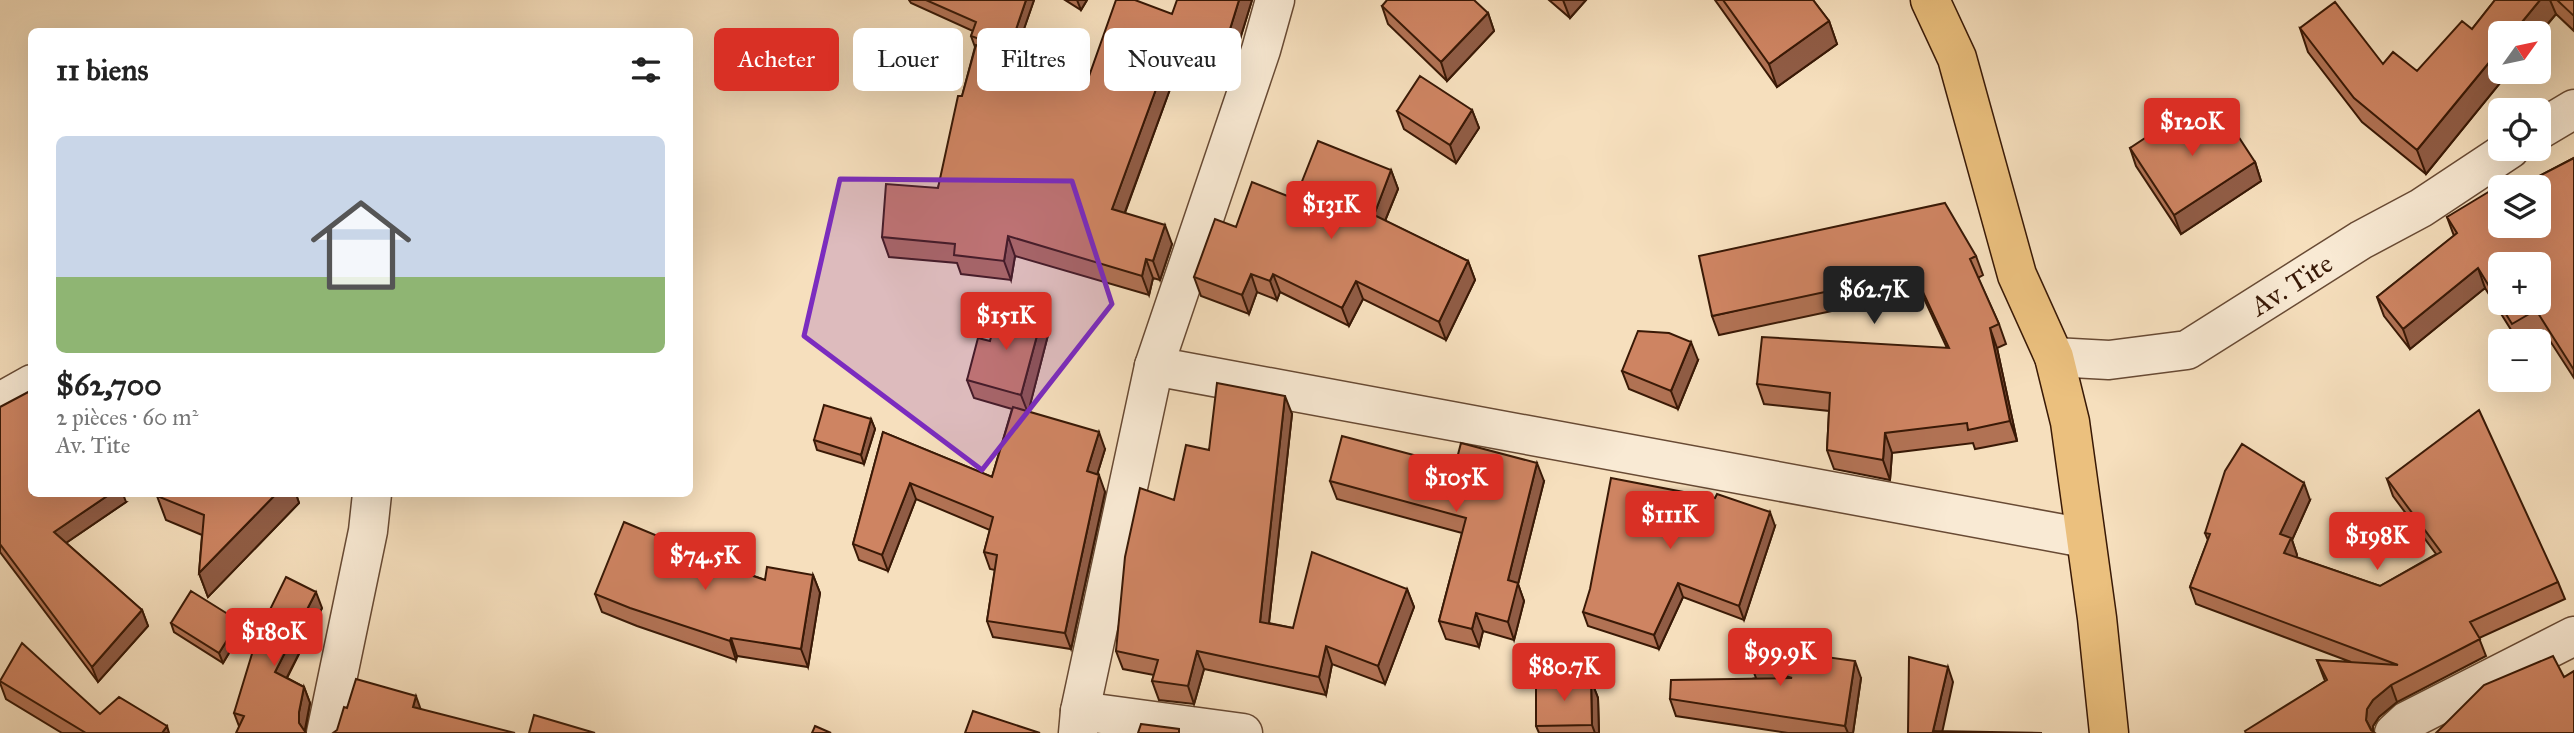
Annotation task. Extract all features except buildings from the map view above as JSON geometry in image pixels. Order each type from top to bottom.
[{"type":"highway","points":[[1930,0],[1957,58],[2017,275],[2054,357],[2070,422],[2109,733]]},
{"type":"street","points":[[1243,733],[1079,722],[1154,366],[1261,50],[1275,0]]},
{"type":"street","points":[[2551,123],[2574,109]]},
{"type":"street","name":"Av. Tite","points":[[2054,357],[2109,360],[2187,350],[2361,240],[2421,208],[2492,161]]},
{"type":"street","points":[[1154,366],[2085,538]]},
{"type":"street","points":[[0,402],[28,386]]},
{"type":"street","points":[[326,733],[368,531],[372,497]]},
{"type":"street","points":[[2394,733],[2407,721],[2574,636]]},
{"type":"highlighted area","points":[[840,179],[1072,181],[1112,304],[982,470],[804,336]]}]
